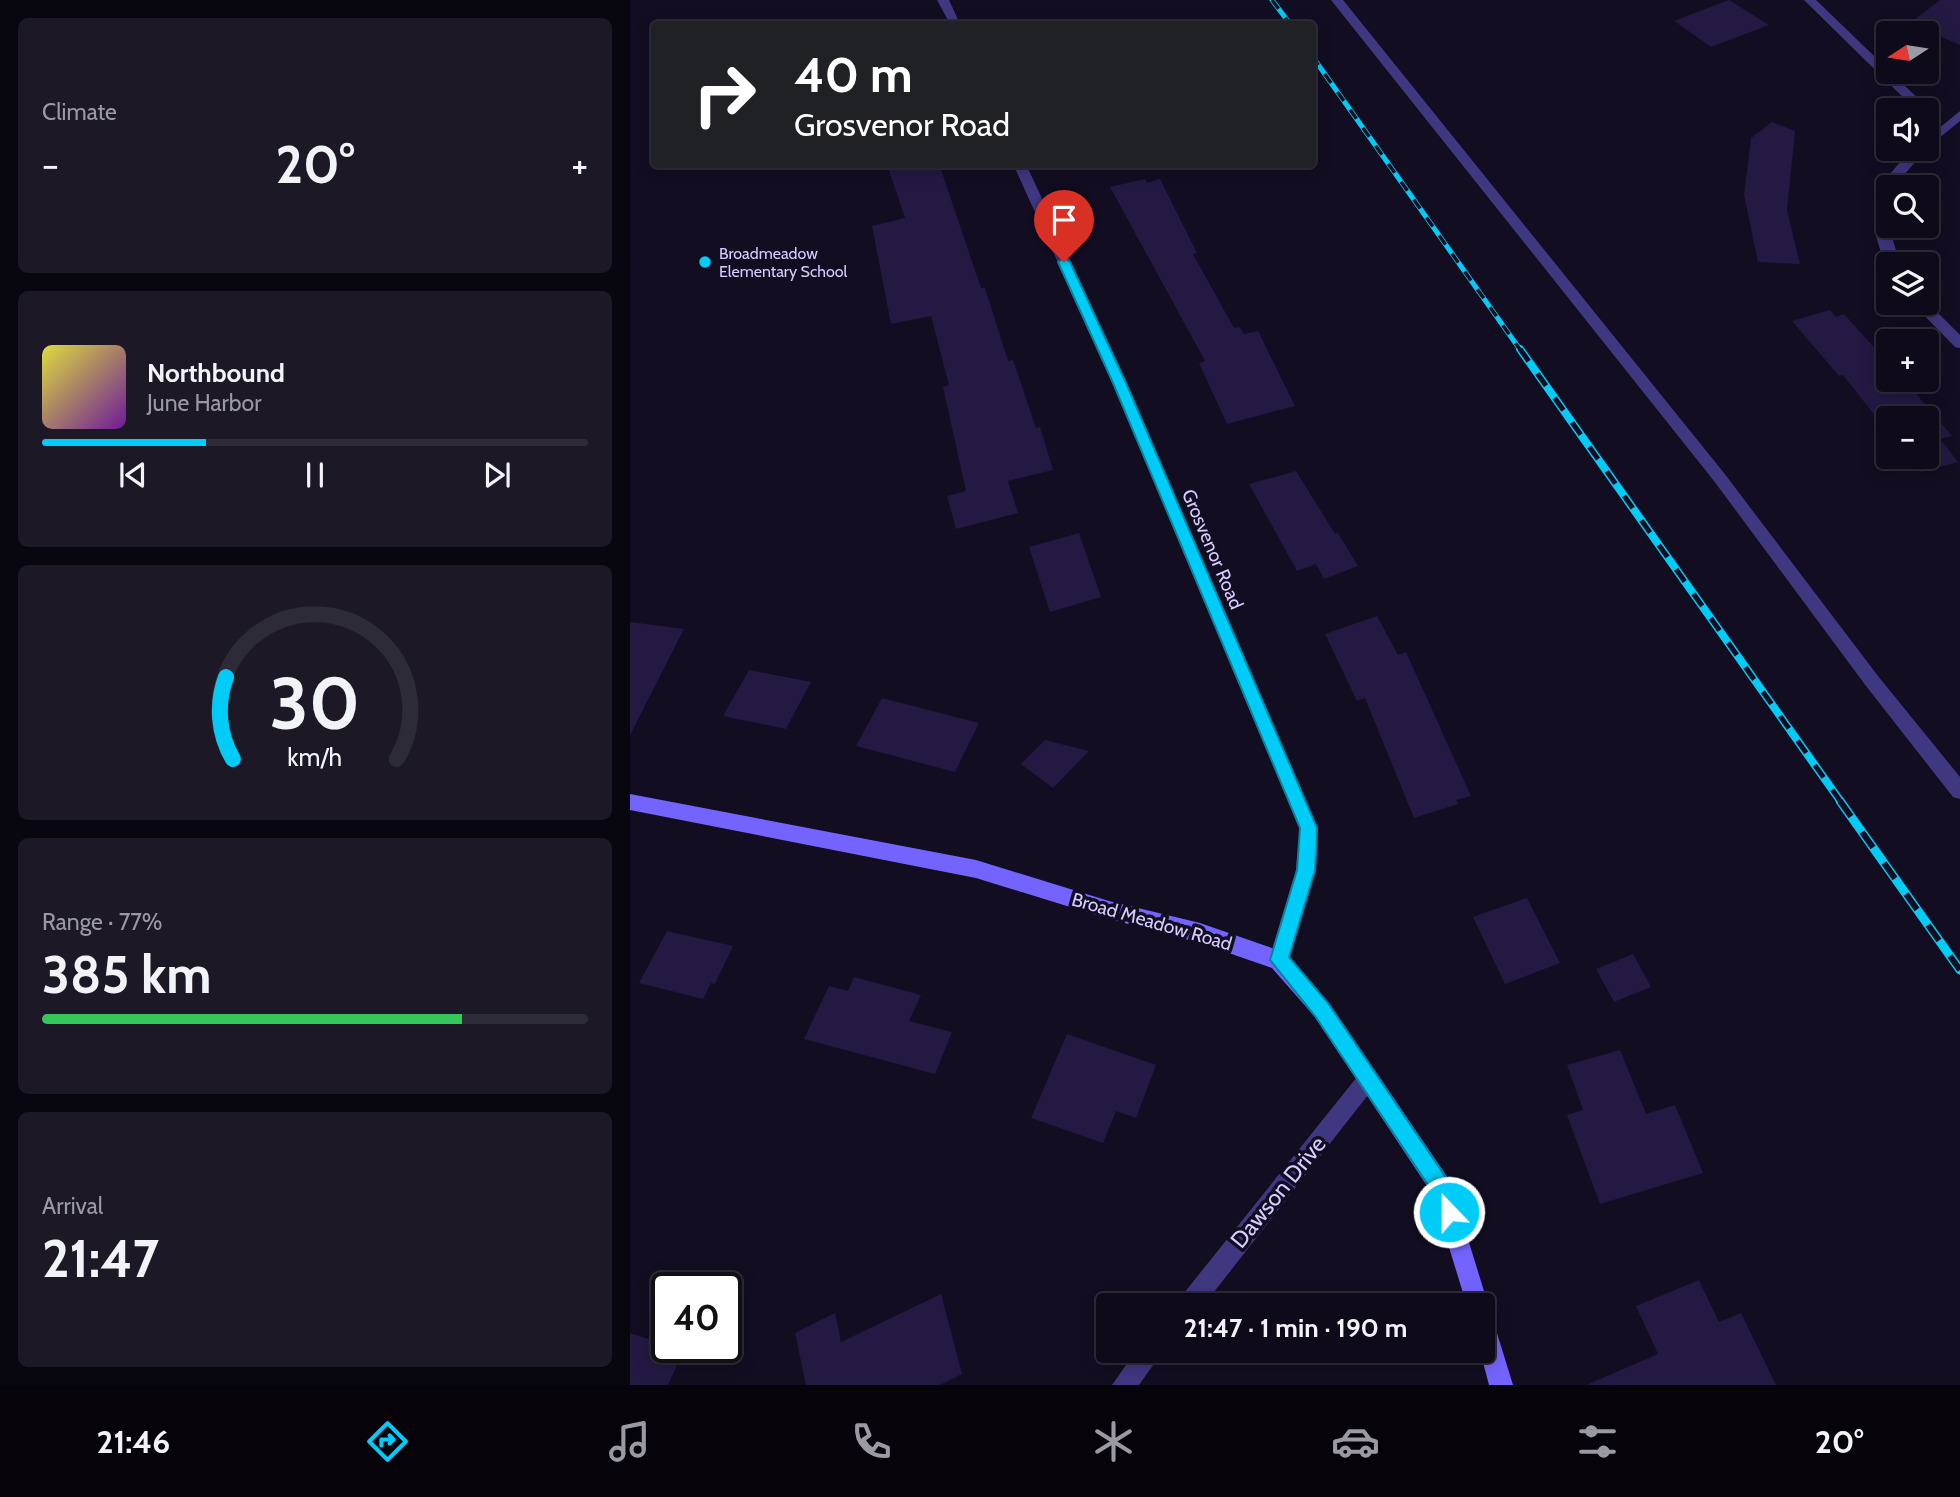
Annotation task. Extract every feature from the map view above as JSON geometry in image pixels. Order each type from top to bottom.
[{"type":"street","points":[[943,0],[954,21]]},
{"type":"street","points":[[1336,0],[1719,477],[1872,681],[1960,791]]},
{"type":"street","points":[[1811,0],[1911,98]]},
{"type":"street","points":[[1939,134],[1960,114]]},
{"type":"street","points":[[1939,125],[1944,130],[1960,133]]},
{"type":"street","points":[[1888,252],[1883,238],[1879,201],[1898,168],[1906,161]]},
{"type":"street","name":"Grosvenor Road","points":[[1021,168],[1119,383],[1309,828],[1306,870],[1279,960]]},
{"type":"street","points":[[1931,315],[1960,343]]},
{"type":"street","name":"Broad Meadow Road","points":[[630,802],[975,869],[1200,933],[1279,960]]},
{"type":"street","points":[[1279,960],[1322,1010],[1442,1189],[1475,1293]]},
{"type":"street","name":"Dawson Drive","points":[[1198,1293],[1368,1079]]},
{"type":"street","points":[[1124,1385],[1141,1363]]},
{"type":"street","points":[[1495,1363],[1501,1385]]},
{"type":"building","points":[[1729,0],[1769,25],[1711,47],[1674,21]]},
{"type":"building","points":[[1940,0],[1960,0],[1960,45],[1939,36],[1939,21],[1913,21]]},
{"type":"building","points":[[1772,122],[1795,131],[1787,210],[1800,264],[1758,262],[1744,195],[1751,138]]},
{"type":"building","points":[[888,168],[940,168],[981,288],[985,288],[1008,361],[1013,360],[1036,428],[1040,427],[1053,470],[1008,481],[1018,513],[956,529],[947,496],[966,491],[943,387],[949,385],[931,316],[891,324],[872,226],[905,218]]},
{"type":"building","points":[[1145,179],[1147,183],[1160,179],[1197,253],[1193,254],[1234,328],[1240,327],[1244,334],[1258,331],[1295,406],[1227,424],[1199,363],[1205,361],[1110,187]]},
{"type":"building","points":[[1830,310],[1836,317],[1844,314],[1876,350],[1876,392],[1915,392],[1926,406],[1876,406],[1876,417],[1843,375],[1839,376],[1792,321]]},
{"type":"building","points":[[1939,421],[1952,436],[1940,439],[1958,462],[1939,467]]},
{"type":"building","points":[[1296,471],[1358,566],[1324,579],[1316,564],[1297,571],[1249,484]]},
{"type":"building","points":[[1079,533],[1101,597],[1050,612],[1029,547]]},
{"type":"building","points":[[1377,616],[1398,655],[1406,652],[1471,796],[1456,800],[1458,804],[1414,818],[1365,698],[1357,701],[1325,634]]},
{"type":"building","points":[[630,622],[684,629],[630,735]]},
{"type":"building","points":[[749,670],[811,682],[786,729],[723,716]]},
{"type":"building","points":[[882,698],[979,723],[955,772],[856,746]]},
{"type":"building","points":[[1045,740],[1089,751],[1053,788],[1021,764]]},
{"type":"building","points":[[1527,898],[1560,963],[1505,984],[1473,917]]},
{"type":"building","points":[[667,931],[733,946],[715,984],[711,983],[703,999],[639,983]]},
{"type":"building","points":[[1633,954],[1651,987],[1614,1002],[1596,969]]},
{"type":"building","points":[[854,977],[921,995],[909,1021],[952,1032],[935,1074],[804,1039],[829,986],[848,991]]},
{"type":"building","points":[[1067,1034],[1156,1065],[1136,1118],[1116,1111],[1103,1143],[1031,1118]]},
{"type":"building","points":[[1620,1050],[1646,1114],[1675,1105],[1703,1173],[1600,1204],[1567,1115],[1583,1110],[1567,1065]]},
{"type":"building","points":[[1699,1280],[1719,1322],[1741,1313],[1776,1385],[1586,1385],[1658,1354],[1636,1306]]},
{"type":"building","points":[[941,1294],[962,1374],[940,1385],[806,1385],[795,1333],[835,1313],[841,1342]]},
{"type":"building","points":[[630,1333],[651,1340],[651,1363],[678,1363],[668,1385],[630,1385]]},
{"type":"railway","points":[[1272,0],[1288,21]]},
{"type":"railway","points":[[1316,62],[1521,351]]},
{"type":"railway","points":[[1520,349],[1841,802]]},
{"type":"railway","points":[[1840,801],[1960,970]]},
{"type":"place","name":"Broadmeadow Elementary School","points":[[705,262]]},
{"type":"route","points":[[1064,262],[1119,383],[1309,828],[1306,870],[1279,960],[1322,1010],[1442,1189],[1449,1212]]}]
